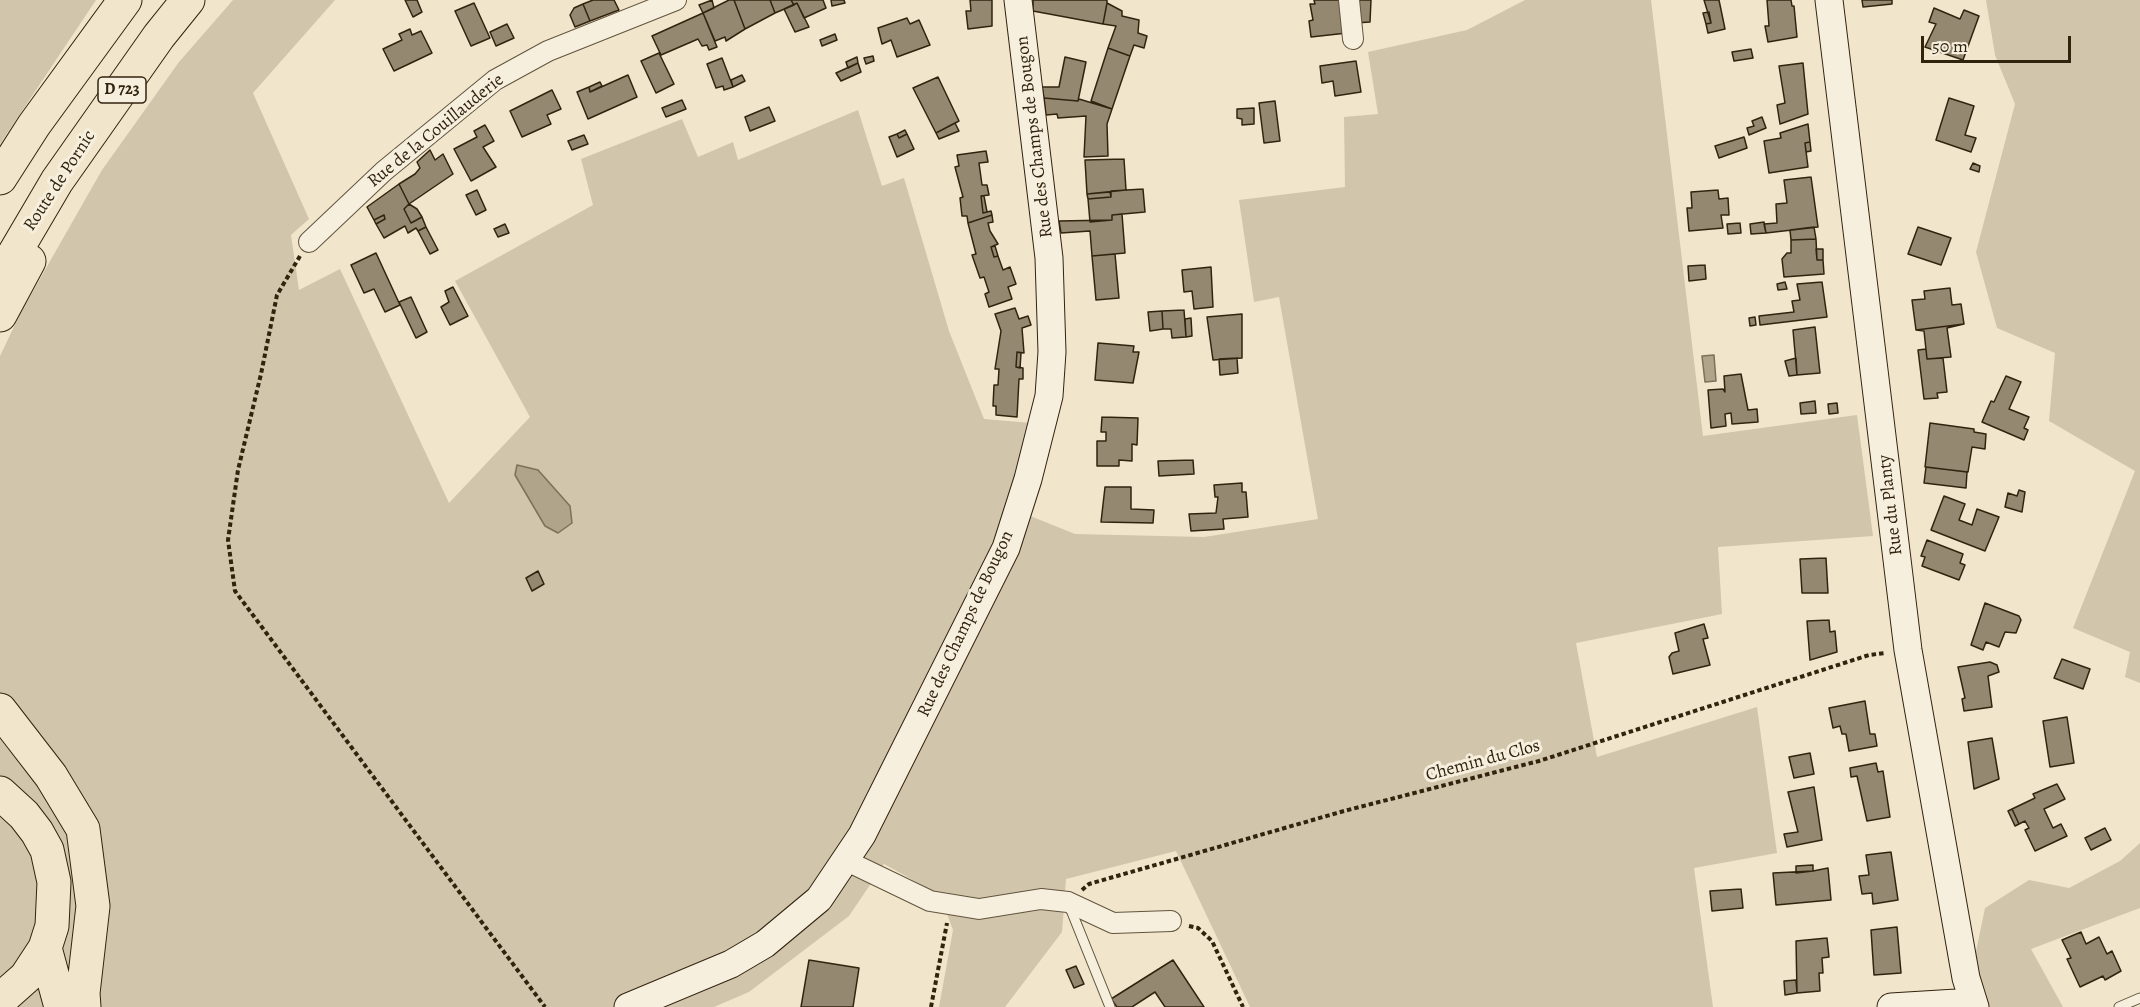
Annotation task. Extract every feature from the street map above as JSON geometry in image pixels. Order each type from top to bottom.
[{"type":"highway","name":"D 723","points":[[0,178],[34,124],[125,0]]},
{"type":"highway","name":"Route de Pornic","points":[[0,278],[57,181],[159,36],[188,0]]},
{"type":"highway","points":[[0,315],[54,219],[57,181]]},
{"type":"highway","points":[[0,710],[51,776],[83,830],[93,906],[83,993],[84,1007]]},
{"type":"highway","points":[[0,793],[24,815],[37,832],[52,866],[54,902],[52,926],[45,948],[26,977],[0,1000]]},
{"type":"highway","points":[[45,948],[61,1007]]},
{"type":"street","name":"Rue de la Couillauderie","points":[[309,243],[384,171],[495,80],[548,51],[676,0]]},
{"type":"street","name":"Rue des Champs de Bougon","points":[[628,1007],[731,964],[765,944],[819,899],[847,861],[1006,548],[1028,479],[1049,396],[1052,352],[1049,258],[1018,0]]},
{"type":"street","points":[[1349,0],[1353,39]]},
{"type":"street","name":"Rue du Planty","points":[[1829,0],[1908,650],[1966,978],[1974,1004]]},
{"type":"street","points":[[847,861],[930,901],[978,909],[1041,899],[1068,902],[1113,923],[1171,921]]},
{"type":"street","points":[[1891,1007],[1974,1004]]},
{"type":"lane","points":[[1068,902],[1110,1007]]},
{"type":"lane","points":[[2118,1007],[2140,998]]},
{"type":"path","points":[[309,243],[277,295],[238,470],[228,540],[235,591],[545,1007]]},
{"type":"path","name":"Chemin du Clos","points":[[1068,902],[1089,884],[1344,811],[1539,761],[1869,655],[1908,650]]},
{"type":"path","points":[[931,1007],[950,904]]},
{"type":"path","points":[[1171,921],[1198,928],[1212,941],[1243,1007]]},
{"type":"shaded area","points":[[0,0],[96,0],[0,144]]},
{"type":"shaded area","points":[[233,0],[335,0],[253,93],[309,219],[291,235],[299,290],[340,269],[449,503],[530,417],[455,281],[593,205],[581,159],[682,119],[698,157],[733,142],[738,160],[858,110],[882,186],[904,178],[949,331],[984,419],[1031,423],[1013,509],[1075,534],[1204,537],[1318,519],[1279,297],[1254,302],[1239,200],[1345,187],[1344,117],[1378,114],[1368,52],[1467,30],[1525,0],[1651,0],[1703,436],[1857,415],[1873,536],[1718,547],[1722,614],[1576,643],[1597,757],[1757,707],[1777,853],[1694,868],[1713,1007],[1250,1007],[1176,851],[1066,879],[1062,932],[1005,1007],[939,1007],[953,930],[940,895],[884,864],[849,916],[749,992],[714,1007],[0,1007],[0,356],[21,312],[102,170],[179,62]]},
{"type":"shaded area","points":[[1986,0],[2140,0],[2140,683],[2125,677],[2130,652],[2073,628],[2135,471],[2049,421],[2055,353],[1997,328],[1976,252],[2015,104],[1995,55]]},
{"type":"shaded area","points":[[1714,355],[1716,381],[1705,382],[1702,356]]},
{"type":"shaded area","points":[[517,465],[538,470],[570,506],[572,523],[558,533],[545,526],[515,475]]},
{"type":"shaded area","points":[[2140,843],[2140,908],[2031,949],[2063,1007],[1986,1007],[1973,966],[1985,908],[2029,880],[2069,888],[2120,861]]},
{"type":"building","points":[[405,0],[417,0],[422,12],[413,17]]},
{"type":"building","points":[[593,0],[614,0],[619,10],[590,21],[583,4]]},
{"type":"building","points":[[712,0],[714,8],[703,13],[699,5]]},
{"type":"building","points":[[729,0],[734,0],[745,29],[726,41],[725,37],[715,41],[703,13]]},
{"type":"building","points":[[734,0],[770,0],[775,13],[745,29]]},
{"type":"building","points":[[770,0],[791,0],[794,5],[775,13]]},
{"type":"building","points":[[791,0],[823,0],[826,8],[804,18],[797,3],[794,5]]},
{"type":"building","points":[[831,0],[844,0],[845,3],[832,6]]},
{"type":"building","points":[[970,0],[992,0],[992,26],[968,29],[966,11],[971,11]]},
{"type":"building","points":[[1033,0],[1107,0],[1107,3],[1103,24],[1033,11]]},
{"type":"building","points":[[1314,0],[1342,0],[1347,33],[1311,37],[1309,21],[1313,20],[1310,4],[1315,4]]},
{"type":"building","points":[[1354,0],[1371,0],[1370,22],[1355,23]]},
{"type":"building","points":[[1704,0],[1719,0],[1725,29],[1708,33],[1706,24],[1711,23]]},
{"type":"building","points":[[1767,0],[1791,0],[1794,6],[1797,37],[1768,42],[1765,26],[1769,26]]},
{"type":"building","points":[[1862,0],[1892,0],[1892,4],[1863,7]]},
{"type":"building","points":[[474,3],[490,38],[471,46],[455,11]]},
{"type":"building","points":[[797,3],[809,27],[795,32],[784,9]]},
{"type":"building","points":[[1107,3],[1122,11],[1122,16],[1139,20],[1138,33],[1147,36],[1144,48],[1134,45],[1130,56],[1108,48],[1116,26],[1103,24]]},
{"type":"building","points":[[583,4],[590,21],[575,27],[570,15],[574,8]]},
{"type":"building","points":[[1934,8],[1960,19],[1964,10],[1979,16],[1963,60],[1925,47],[1936,24],[1929,22]]},
{"type":"building","points":[[1709,12],[1711,23],[1706,24],[1703,13]]},
{"type":"building","points":[[703,13],[717,47],[709,50],[707,45],[702,46],[698,39],[661,55],[652,36]]},
{"type":"building","points":[[907,18],[910,24],[919,20],[930,45],[897,57],[891,40],[882,44],[878,28]]},
{"type":"building","points":[[507,24],[514,38],[496,46],[490,32]]},
{"type":"building","points":[[410,29],[412,35],[421,31],[432,53],[394,71],[383,49],[402,40],[399,34]]},
{"type":"building","points":[[835,34],[837,40],[822,46],[820,40]]},
{"type":"building","points":[[1108,48],[1130,56],[1112,109],[1091,101]]},
{"type":"building","points":[[1751,49],[1753,58],[1734,61],[1732,52]]},
{"type":"building","points":[[659,53],[674,84],[656,93],[641,61]]},
{"type":"building","points":[[873,56],[874,61],[866,64],[864,58]]},
{"type":"building","points":[[857,57],[858,63],[848,68],[846,62]]},
{"type":"building","points":[[1065,57],[1086,62],[1078,101],[1044,98],[1042,87],[1059,87]]},
{"type":"building","points":[[722,58],[733,87],[724,90],[723,86],[716,88],[707,64]]},
{"type":"building","points":[[1356,61],[1361,92],[1335,96],[1333,81],[1322,83],[1320,66]]},
{"type":"building","points":[[858,63],[861,72],[841,81],[836,73]]},
{"type":"building","points":[[1803,63],[1808,114],[1780,124],[1777,105],[1785,103],[1779,66]]},
{"type":"building","points":[[628,75],[637,97],[588,119],[577,92],[589,87],[590,92]]},
{"type":"building","points":[[742,75],[745,81],[733,87],[731,80]]},
{"type":"building","points":[[938,77],[959,121],[936,133],[913,88]]},
{"type":"building","points":[[600,82],[602,86],[590,92],[589,87]]},
{"type":"building","points":[[552,90],[561,109],[547,115],[551,124],[522,137],[510,111]]},
{"type":"building","points":[[1044,98],[1078,101],[1079,99],[1112,109],[1107,124],[1108,156],[1084,157],[1086,116],[1058,118],[1057,114],[1046,115]]},
{"type":"building","points":[[1949,98],[1974,106],[1965,135],[1976,138],[1971,152],[1936,140]]},
{"type":"building","points":[[682,100],[686,109],[666,117],[662,108]]},
{"type":"building","points":[[1275,101],[1280,141],[1264,143],[1259,103]]},
{"type":"building","points":[[769,107],[775,121],[750,131],[745,117]]},
{"type":"building","points":[[1254,108],[1254,124],[1242,125],[1242,119],[1237,118],[1237,109]]},
{"type":"building","points":[[1762,117],[1766,128],[1749,135],[1747,128],[1754,126],[1752,121]]},
{"type":"building","points":[[955,123],[959,131],[939,139],[936,133]]},
{"type":"building","points":[[1808,124],[1810,142],[1805,143],[1808,167],[1769,173],[1764,141],[1781,138],[1780,133]]},
{"type":"building","points":[[485,125],[494,141],[483,147],[496,167],[471,181],[454,149],[477,137],[474,131]]},
{"type":"building","points":[[905,130],[907,134],[899,138],[897,134]]},
{"type":"building","points":[[897,134],[899,138],[907,134],[914,149],[897,157],[889,137]]},
{"type":"building","points":[[584,135],[588,144],[572,150],[568,141]]},
{"type":"building","points":[[1744,137],[1747,148],[1719,158],[1715,146]]},
{"type":"building","points":[[1810,142],[1811,151],[1806,152],[1805,143]]},
{"type":"building","points":[[430,150],[435,160],[443,154],[453,174],[409,204],[399,184],[415,174],[420,168],[417,162]]},
{"type":"building","points":[[986,151],[988,162],[979,163],[982,185],[987,185],[989,195],[981,196],[983,213],[991,211],[992,215],[968,223],[967,216],[962,216],[960,198],[963,197],[955,167],[959,166],[957,155]]},
{"type":"building","points":[[1124,159],[1126,190],[1087,194],[1085,160]]},
{"type":"building","points":[[1973,163],[1980,166],[1979,172],[1970,169]]},
{"type":"building","points":[[1811,177],[1818,227],[1766,233],[1764,224],[1777,223],[1776,204],[1787,203],[1784,180]]},
{"type":"building","points":[[399,184],[409,204],[404,209],[411,223],[422,217],[426,227],[418,231],[416,228],[408,233],[405,226],[384,238],[376,224],[385,219],[384,215],[374,220],[367,207]]},
{"type":"building","points":[[1143,189],[1145,212],[1112,215],[1112,220],[1090,222],[1088,199],[1111,197],[1111,191]]},
{"type":"building","points":[[477,190],[486,210],[476,215],[466,195]]},
{"type":"building","points":[[1718,190],[1719,199],[1728,198],[1729,215],[1721,215],[1723,228],[1689,231],[1687,208],[1692,208],[1691,192]]},
{"type":"building","points":[[1110,192],[1111,197],[1088,199],[1087,194]]},
{"type":"building","points":[[981,196],[984,196],[987,212],[983,213]]},
{"type":"building","points":[[409,204],[417,209],[422,217],[411,223],[404,209]]},
{"type":"building","points":[[1122,214],[1125,253],[1092,256],[1090,231],[1061,233],[1059,221],[1112,220],[1112,215]]},
{"type":"building","points":[[384,215],[385,219],[376,224],[374,220]]},
{"type":"building","points":[[992,215],[993,222],[988,223],[998,244],[991,247],[994,257],[998,256],[1003,270],[1010,267],[1016,284],[1008,287],[1012,299],[989,307],[985,294],[989,292],[984,277],[980,278],[972,255],[976,254],[968,223]]},
{"type":"building","points":[[1764,222],[1766,233],[1751,234],[1750,224]]},
{"type":"building","points":[[1740,223],[1741,233],[1728,234],[1727,224]]},
{"type":"building","points":[[505,224],[509,233],[498,237],[494,229]]},
{"type":"building","points":[[426,227],[438,250],[430,254],[418,231]]},
{"type":"building","points":[[1814,227],[1816,239],[1791,240],[1790,230]]},
{"type":"building","points":[[1918,227],[1951,238],[1941,265],[1908,254]]},
{"type":"building","points":[[1816,239],[1817,260],[1823,260],[1824,274],[1784,277],[1782,259],[1787,253],[1791,253],[1791,240]]},
{"type":"building","points":[[995,246],[998,256],[994,257],[991,247]]},
{"type":"building","points":[[1816,249],[1823,249],[1823,260],[1817,260]]},
{"type":"building","points":[[376,253],[400,305],[385,312],[374,289],[364,293],[351,265]]},
{"type":"building","points":[[1115,254],[1119,298],[1096,300],[1092,256]]},
{"type":"building","points":[[1705,265],[1706,279],[1689,281],[1688,266]]},
{"type":"building","points":[[1211,267],[1213,307],[1194,309],[1192,291],[1184,292],[1182,270]]},
{"type":"building","points":[[1785,282],[1787,289],[1778,290],[1777,284]]},
{"type":"building","points":[[1822,282],[1827,317],[1760,325],[1759,316],[1794,312],[1792,301],[1800,300],[1797,284]]},
{"type":"building","points":[[453,287],[468,316],[450,325],[441,307],[449,302],[445,291]]},
{"type":"building","points":[[1950,288],[1952,305],[1961,304],[1964,324],[1916,330],[1912,300],[1925,299],[1924,291]]},
{"type":"building","points":[[411,297],[427,332],[416,338],[399,302]]},
{"type":"building","points":[[1015,308],[1019,319],[1028,316],[1031,325],[1022,328],[1024,353],[1017,352],[1016,367],[1023,368],[1023,379],[1019,379],[1017,417],[996,415],[996,406],[993,406],[994,385],[998,385],[999,369],[995,369],[1001,331],[995,314]]},
{"type":"building","points":[[1184,310],[1186,337],[1172,338],[1171,329],[1163,329],[1162,311]]},
{"type":"building","points":[[1162,311],[1163,329],[1150,331],[1148,312]]},
{"type":"building","points":[[1242,314],[1242,358],[1213,360],[1207,317]]},
{"type":"building","points":[[1755,317],[1756,325],[1750,326],[1749,318]]},
{"type":"building","points":[[1191,318],[1192,336],[1186,337],[1185,319]]},
{"type":"building","points":[[1964,324],[1947,328],[1951,357],[1927,359],[1924,331],[1916,330]]},
{"type":"building","points":[[1815,327],[1820,373],[1797,375],[1793,330]]},
{"type":"building","points":[[1098,343],[1134,346],[1133,352],[1139,352],[1133,383],[1095,380]]},
{"type":"building","points":[[1926,349],[1927,359],[1943,358],[1947,392],[1937,393],[1938,398],[1924,399],[1918,350]]},
{"type":"building","points":[[1017,352],[1021,353],[1020,368],[1016,367]]},
{"type":"building","points":[[1237,358],[1238,373],[1220,375],[1219,359]]},
{"type":"building","points":[[1796,358],[1797,375],[1789,376],[1785,361]]},
{"type":"building","points":[[1741,374],[1748,410],[1757,409],[1758,422],[1732,424],[1731,413],[1725,414],[1726,426],[1711,428],[1708,390],[1723,389],[1725,392],[1724,376]]},
{"type":"building","points":[[2006,376],[2021,382],[2009,409],[2029,417],[2024,428],[2028,430],[2024,440],[1982,422]]},
{"type":"building","points":[[1815,401],[1816,413],[1801,414],[1800,403]]},
{"type":"building","points":[[1837,403],[1838,413],[1829,414],[1828,404]]},
{"type":"building","points":[[1102,417],[1138,418],[1137,445],[1132,444],[1132,461],[1119,460],[1119,466],[1097,466],[1097,441],[1106,441],[1106,432],[1101,432]]},
{"type":"building","points":[[1930,423],[1974,429],[1974,432],[1986,434],[1985,449],[1972,447],[1968,472],[1925,467]]},
{"type":"building","points":[[1193,460],[1194,474],[1159,476],[1158,461]]},
{"type":"building","points":[[1926,467],[1967,472],[1966,488],[1924,483]]},
{"type":"building","points":[[1242,483],[1242,492],[1246,492],[1248,517],[1223,519],[1224,529],[1191,531],[1189,514],[1216,513],[1218,497],[1215,497],[1214,485]]},
{"type":"building","points":[[1105,487],[1131,487],[1131,509],[1154,510],[1153,523],[1101,522]]},
{"type":"building","points":[[2019,490],[2025,492],[2022,512],[2005,507],[2008,493],[2017,496]]},
{"type":"building","points":[[1944,496],[1965,504],[1959,520],[1972,525],[1977,509],[1999,517],[1985,551],[1931,530]]},
{"type":"building","points":[[1927,540],[1963,554],[1960,563],[1965,565],[1959,580],[1922,566],[1925,557],[1921,556]]},
{"type":"building","points":[[1826,558],[1828,593],[1802,593],[1800,559]]},
{"type":"building","points":[[538,571],[544,584],[532,591],[526,578]]},
{"type":"building","points":[[1985,603],[2019,616],[2021,620],[2016,633],[2005,632],[1999,647],[1986,642],[1983,650],[1971,645]]},
{"type":"building","points":[[1829,620],[1830,632],[1835,631],[1837,652],[1810,660],[1807,621]]},
{"type":"building","points":[[1704,624],[1708,638],[1703,639],[1710,665],[1673,674],[1669,657],[1672,653],[1679,651],[1675,633]]},
{"type":"building","points":[[2062,659],[2090,669],[2083,689],[2054,678]]},
{"type":"building","points":[[1990,662],[1997,665],[1999,672],[1988,676],[1992,707],[1964,711],[1962,699],[1965,698],[1958,667]]},
{"type":"building","points":[[1865,701],[1870,734],[1875,734],[1877,746],[1849,751],[1846,734],[1842,734],[1840,726],[1833,728],[1829,708]]},
{"type":"building","points":[[2067,717],[2074,763],[2050,767],[2043,721]]},
{"type":"building","points":[[1992,738],[1999,779],[1974,789],[1968,742]]},
{"type":"building","points":[[1810,753],[1814,774],[1794,778],[1789,757]]},
{"type":"building","points":[[1876,763],[1878,772],[1883,771],[1890,817],[1867,821],[1857,776],[1851,777],[1850,768]]},
{"type":"building","points":[[2057,784],[2065,799],[2044,809],[2053,828],[2061,824],[2067,836],[2035,851],[2025,830],[2029,828],[2025,821],[2019,824],[2012,809],[2035,798],[2033,794]]},
{"type":"building","points":[[1814,787],[1822,840],[1787,847],[1784,834],[1798,832],[1788,792]]},
{"type":"building","points":[[2012,809],[2019,824],[2015,826],[2008,811]]},
{"type":"building","points":[[2105,828],[2111,840],[2091,850],[2085,838]]},
{"type":"building","points":[[1891,852],[1898,900],[1873,904],[1872,893],[1862,894],[1859,876],[1869,875],[1866,855]]},
{"type":"building","points":[[1813,865],[1813,871],[1796,873],[1796,866]]},
{"type":"building","points":[[1828,868],[1831,900],[1776,905],[1773,873]]},
{"type":"building","points":[[1741,889],[1743,908],[1712,911],[1710,891]]},
{"type":"building","points":[[1897,927],[1901,973],[1874,975],[1871,930]]},
{"type":"building","points":[[2081,932],[2086,944],[2099,937],[2107,954],[2112,951],[2121,971],[2105,980],[2103,976],[2080,987],[2067,959],[2071,958],[2062,940]]},
{"type":"building","points":[[1827,938],[1829,957],[1822,958],[1823,973],[1819,973],[1820,991],[1797,993],[1796,941]]},
{"type":"building","points":[[809,960],[859,968],[853,1007],[801,1007]]},
{"type":"building","points":[[1173,960],[1204,1007],[1165,1007],[1155,992],[1132,1007],[1117,1007],[1111,999]]},
{"type":"building","points":[[1076,966],[1084,984],[1074,988],[1066,970]]},
{"type":"building","points":[[1796,980],[1797,993],[1785,995],[1784,981]]}]
